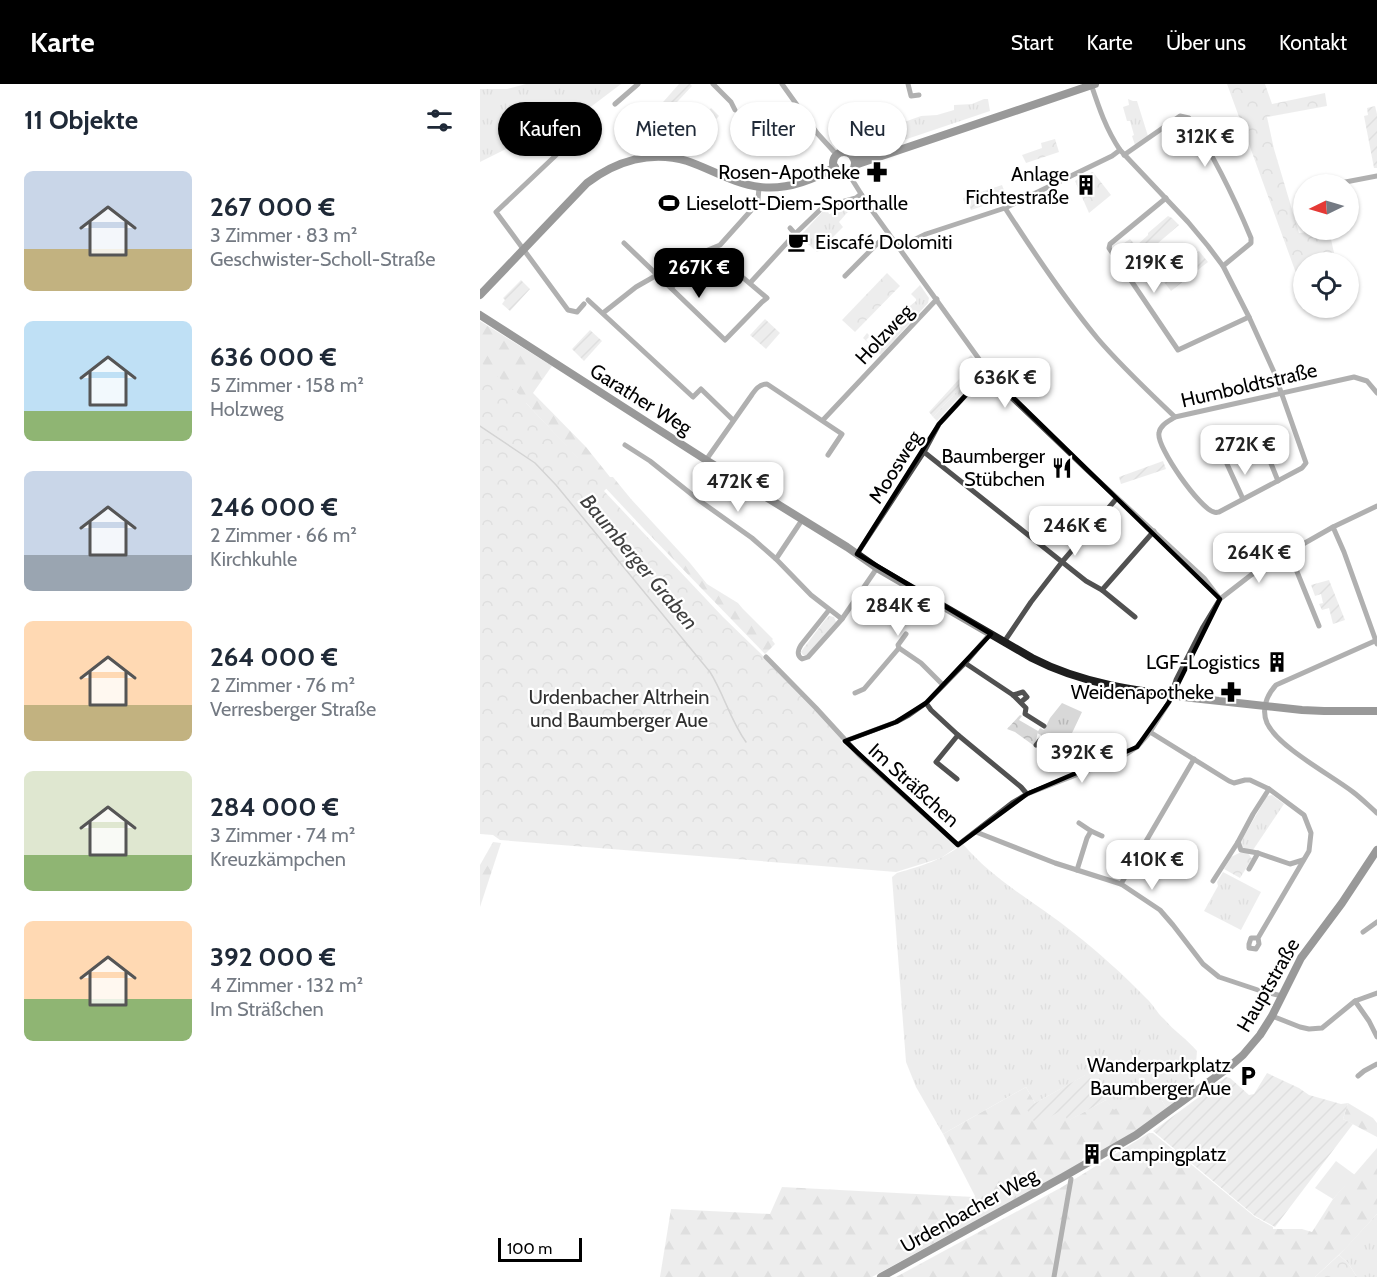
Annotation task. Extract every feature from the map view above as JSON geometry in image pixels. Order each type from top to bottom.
[{"type":"street","points":[[617,102],[638,84]]},
{"type":"street","points":[[713,84],[730,102]]},
{"type":"street","points":[[908,84],[911,96],[919,95]]},
{"type":"street","points":[[854,161],[893,152],[1092,84],[1102,117],[1110,135],[1122,152],[1204,240],[1223,266],[1249,316],[1282,392],[1306,463],[1302,468],[1278,481],[1219,512],[1214,512],[1193,493],[1170,462],[1159,439],[1161,427],[1175,417]]},
{"type":"street","points":[[784,85],[828,145]]},
{"type":"street","points":[[899,246],[926,234],[1005,208],[1122,152],[1180,116],[1189,118],[1202,138],[1251,238],[1251,243],[1247,247],[1223,266]]},
{"type":"street","points":[[555,156],[496,212],[568,310],[577,312],[586,302],[603,313],[693,397],[700,389],[733,420]]},
{"type":"street","points":[[836,156],[834,161],[835,167],[839,172],[848,173],[853,169],[854,161],[851,156]]},
{"type":"street","points":[[480,295],[587,183],[601,172],[624,162],[646,157],[673,158],[759,187],[777,187],[797,183],[816,177],[835,167]]},
{"type":"street","name":"Holzweg","points":[[848,173],[888,233],[997,384],[1204,578],[1220,599]]},
{"type":"street","points":[[1359,180],[1377,177]]},
{"type":"street","points":[[670,288],[708,250],[720,245],[755,206],[759,187]]},
{"type":"street","points":[[750,283],[823,207],[856,198],[861,194]]},
{"type":"street","points":[[1166,198],[1110,244],[1109,248],[1178,350],[1249,316]]},
{"type":"street","name":"Humboldtstraße","points":[[1005,208],[1043,265],[1099,340],[1175,417],[1354,376],[1367,381],[1377,393]]},
{"type":"street","points":[[790,228],[797,235]]},
{"type":"street","points":[[845,276],[888,233]]},
{"type":"street","points":[[624,243],[725,340],[767,298],[714,253]]},
{"type":"street","points":[[701,289],[726,263]]},
{"type":"street","points":[[603,313],[636,287],[657,275]]},
{"type":"street","name":"Holzweg","points":[[823,420],[937,299]]},
{"type":"street","name":"Garather Weg","points":[[480,315],[877,568],[1040,662],[1073,675],[1130,689],[1171,695],[1324,711],[1377,711]]},
{"type":"street","name":"Moosweg","points":[[857,554],[924,452],[939,424],[987,372]]},
{"type":"street","points":[[706,460],[751,396],[760,385],[764,384],[842,434],[828,455]]},
{"type":"street","points":[[625,445],[659,467],[691,494],[752,538],[794,579],[842,620]]},
{"type":"street","points":[[924,452],[1086,581],[1102,590],[1136,616]]},
{"type":"street","points":[[1268,456],[1278,481]]},
{"type":"street","points":[[1227,464],[1243,499]]},
{"type":"street","points":[[1004,642],[1062,562],[1117,498]]},
{"type":"street","points":[[1220,599],[1251,575],[1289,552],[1334,526],[1377,506]]},
{"type":"street","points":[[776,559],[802,520]]},
{"type":"street","points":[[1334,526],[1376,642],[1276,685],[1269,693],[1265,706],[1267,722],[1288,746],[1353,792],[1377,813]]},
{"type":"street","points":[[1102,590],[1154,531]]},
{"type":"street","points":[[1289,552],[1319,626]]},
{"type":"street","points":[[829,610],[798,650],[799,657],[802,659],[808,657],[842,620],[877,568]]},
{"type":"street","name":"Im Sträßchen","points":[[766,657],[845,741],[958,845],[1027,794],[1122,757],[1137,747],[1150,732],[1170,700],[1176,680],[1220,599]]},
{"type":"street","points":[[855,693],[864,689],[899,648],[898,645],[906,634]]},
{"type":"street","points":[[845,741],[909,716],[926,703],[990,634]]},
{"type":"street","points":[[899,648],[921,663],[943,685]]},
{"type":"street","points":[[965,663],[1013,695],[1026,708],[1024,714],[1044,726]]},
{"type":"street","points":[[926,703],[958,735],[1027,794]]},
{"type":"street","points":[[1150,732],[1231,782],[1250,780],[1269,789],[1304,815],[1311,833],[1309,851],[1258,939]]},
{"type":"street","points":[[957,779],[936,762],[958,735]]},
{"type":"street","points":[[1036,745],[1040,740],[1090,768]]},
{"type":"street","points":[[1121,884],[1194,759]]},
{"type":"street","points":[[1213,881],[1269,789]]},
{"type":"street","points":[[989,822],[988,827],[992,838]]},
{"type":"street","points":[[1079,823],[1102,836]]},
{"type":"street","points":[[1077,870],[1091,831]]},
{"type":"street","points":[[976,832],[1055,863],[1121,884],[1160,910],[1203,964],[1219,977],[1282,996]]},
{"type":"street","points":[[1238,842],[1241,850]]},
{"type":"street","points":[[1231,854],[1241,850],[1258,853],[1290,864],[1296,872]]},
{"type":"street","name":"Hauptstraße","points":[[1072,1175],[1136,1135],[1228,1068],[1250,1048],[1272,1016],[1300,958],[1342,903],[1377,850]]},
{"type":"street","points":[[1249,869],[1258,853]]},
{"type":"street","points":[[1290,864],[1303,860]]},
{"type":"street","points":[[1363,932],[1377,922]]},
{"type":"street","points":[[1272,1016],[1292,1025],[1309,1029],[1322,1028],[1355,1000],[1377,993]]},
{"type":"street","points":[[1355,1000],[1377,1037]]},
{"type":"street","points":[[1358,1076],[1377,1065]]},
{"type":"street","points":[[1053,1277],[1072,1175]]},
{"type":"street","name":"Urdenbacher Weg","points":[[881,1277],[1072,1175]]},
{"type":"highlighted area","points":[[987,372],[1220,599],[1169,702],[1137,747],[1027,794],[958,845],[845,741],[896,722],[926,703],[991,634],[857,554],[939,424]]},
{"type":"green space","points":[[526,84],[621,84],[597,102],[498,102],[498,153],[480,162],[480,89],[507,89]]},
{"type":"green space","points":[[679,84],[692,86],[677,102],[663,102]]},
{"type":"green space","points":[[1227,84],[1265,84],[1272,104],[1325,93],[1327,106],[1267,117],[1293,213],[1293,240],[1331,240],[1334,252],[1293,252],[1293,265]]},
{"type":"green space","points":[[988,99],[990,111],[907,139],[907,121],[954,110],[954,105],[972,104]]},
{"type":"green space","points":[[1128,99],[1137,101],[1148,136],[1135,145],[1130,121],[1127,121],[1123,107],[1129,105]]},
{"type":"green space","points":[[1375,106],[1377,168],[1374,168],[1364,116],[1368,115],[1367,108]]},
{"type":"green space","points":[[1055,139],[1059,152],[1026,163],[1022,155],[1042,148],[1041,143]]},
{"type":"green space","points":[[1093,172],[1111,195],[1089,213],[1075,181],[1078,179],[1084,189],[1090,186],[1088,183],[1094,181],[1090,173]]},
{"type":"green space","points":[[1002,185],[1007,198],[971,210],[969,204],[965,205],[963,198]]},
{"type":"green space","points":[[859,199],[839,222],[843,227],[819,251],[817,252],[800,237],[823,211],[827,209],[829,214],[844,210],[843,204]]},
{"type":"green space","points":[[1168,216],[1179,225],[1143,256],[1149,266],[1144,271],[1130,252],[1128,253],[1121,245],[1130,239],[1136,246]]},
{"type":"green space","points":[[1199,251],[1208,262],[1171,291],[1164,282]]},
{"type":"green space","points":[[887,273],[900,286],[855,332],[842,320]]},
{"type":"green space","points":[[521,280],[530,289],[510,311],[502,304],[505,300],[503,298]]},
{"type":"green space","points":[[920,285],[929,298],[928,303],[881,355],[863,338],[867,333],[870,336],[866,340],[872,346],[875,344],[916,301],[911,294]]},
{"type":"green space","points":[[765,319],[780,333],[766,349],[750,335]]},
{"type":"green space","points":[[480,321],[552,366],[533,393],[586,447],[610,477],[613,477],[707,584],[738,603],[773,639],[775,644],[765,654],[526,403],[480,363]]},
{"type":"green space","points":[[590,330],[602,341],[584,361],[572,349]]},
{"type":"green space","points":[[971,355],[979,366],[980,374],[937,421],[933,417],[977,370],[966,360]]},
{"type":"green space","name":"Urdenbacher Altrhein und Baumberger Aue","points":[[480,362],[526,400],[526,403],[607,488],[604,491],[723,617],[787,679],[841,736],[841,741],[957,847],[941,858],[896,872],[500,840],[493,835],[480,834]]},
{"type":"green space","points":[[972,365],[977,370],[933,417],[929,412]]},
{"type":"green space","points":[[1163,461],[1166,469],[1121,484],[1119,477]]},
{"type":"green space","points":[[1329,580],[1345,620],[1333,624],[1329,608],[1322,610],[1319,604],[1323,603],[1321,594],[1315,596],[1311,585]]},
{"type":"green space","points":[[829,616],[834,617],[836,622],[807,655],[803,655],[801,652]]},
{"type":"green space","points":[[1062,703],[1082,712],[1064,750],[1043,739],[1037,733],[1040,728],[1044,730]]},
{"type":"green space","points":[[1020,715],[1022,716],[1019,720],[1038,731],[1033,745],[1007,729]]},
{"type":"green space","points":[[1272,795],[1284,804],[1253,850],[1242,848],[1240,843],[1267,796]]},
{"type":"green space","points":[[493,842],[501,843],[480,907],[480,865]]},
{"type":"green space","points":[[963,844],[1002,881],[1060,922],[1102,956],[1138,989],[1159,1014],[1197,1051],[1194,1089],[1167,1109],[1151,1083],[1114,1111],[1086,1075],[1035,1103],[1026,1087],[943,1134],[916,1087],[906,1062],[892,877],[897,873],[939,859]]},
{"type":"green space","points":[[1239,853],[1248,853],[1252,859],[1240,878],[1224,869],[1231,857]]},
{"type":"green space","points":[[1223,872],[1261,892],[1241,930],[1204,911]]},
{"type":"green space","points":[[1267,1073],[1309,1095],[1341,1104],[1348,1103],[1343,1119],[1353,1124],[1275,1227],[1255,1216],[1153,1131],[1226,1077],[1249,1095],[1254,1094]]},
{"type":"green space","points":[[1087,1074],[1106,1100],[1068,1121],[1062,1110],[1036,1125],[1026,1108]]},
{"type":"green space","points":[[1151,1082],[1167,1109],[1143,1126],[1101,1152],[1099,1150],[1082,1159],[1083,1162],[872,1277],[660,1277],[671,1209],[770,1214],[782,1187],[974,1197],[943,1134],[1026,1087],[1035,1103],[1027,1109],[1063,1110],[1069,1120],[1106,1100],[1114,1110]]},
{"type":"green space","points":[[1348,1103],[1373,1118],[1377,1123],[1377,1137],[1343,1119]]},
{"type":"green space","points":[[1149,1133],[1153,1133],[1255,1217],[1273,1229],[1302,1229],[1312,1232],[1333,1199],[1377,1148],[1377,1214],[1315,1277],[896,1277],[1062,1187]]},
{"type":"green space","points":[[1336,1161],[1355,1175],[1333,1199],[1315,1188]]},
{"type":"green space","points":[[1377,1214],[1377,1277],[1357,1277],[1348,1263],[1339,1255]]},
{"type":"green space","points":[[1339,1255],[1348,1263],[1357,1277],[1315,1277]]},
{"type":"waterway","name":"Baumberger Graben","points":[[480,426],[535,463],[556,485],[710,672],[746,742]]},
{"type":"place","name":"Rosen-Apotheke","points":[[877,172]]},
{"type":"place","name":"Anlage Fichtestraße","points":[[1086,185]]},
{"type":"place","name":"Lieselott-Diem-Sporthalle","points":[[669,203]]},
{"type":"place","name":"Eiscafé Dolomiti","points":[[798,242]]},
{"type":"place","name":"Baumberger Stübchen","points":[[1062,468]]},
{"type":"place","name":"LGF-Logistics","points":[[1277,662]]},
{"type":"place","name":"Weidenapotheke","points":[[1231,692]]},
{"type":"place","name":"Wanderparkplatz Baumberger Aue","points":[[1248,1076]]},
{"type":"place","name":"Campingplatz","points":[[1092,1154]]}]
